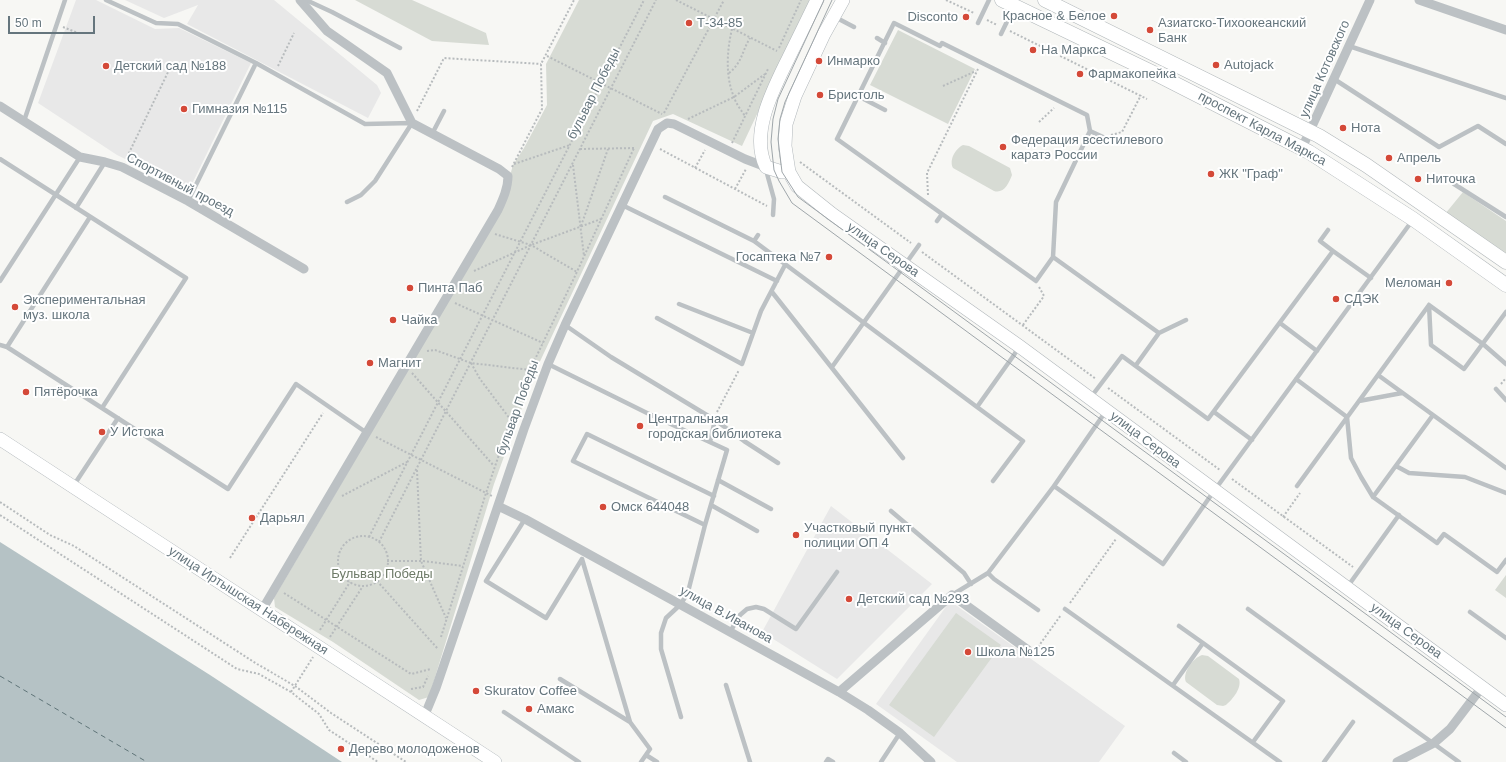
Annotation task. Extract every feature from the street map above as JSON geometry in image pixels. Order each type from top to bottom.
[{"type":"main road","name":"проспект Карла Маркса","points":[[1045,0],[1311,131],[1366,165],[1506,262]]},
{"type":"main road","name":"проспект Карла Маркса","points":[[1012,2],[1302,148],[1413,219],[1506,285]]},
{"type":"street","points":[[262,610],[498,210],[504,197],[508,182],[508,176],[499,169],[412,122],[387,72],[327,31],[300,0]]},
{"type":"street","points":[[766,167],[760,152],[764,114],[772,92],[817,0]]},
{"type":"street","points":[[709,142],[766,167],[782,172],[789,172],[785,146],[786,124],[795,96],[833,16],[843,0]]},
{"type":"street","name":"улица Котовского","points":[[1302,148],[1370,0]]},
{"type":"street","points":[[1419,0],[1506,30]]},
{"type":"street","name":"Спортивный проезд","points":[[0,106],[80,157],[105,162],[122,168],[188,201],[304,269]]},
{"type":"street","name":"бульвар Победы","points":[[424,716],[436,688],[524,429],[548,364],[658,129],[667,124],[674,124],[709,142]]},
{"type":"street","name":"улица Серова","points":[[789,172],[797,186],[802,191],[832,214],[1019,346],[1214,491],[1506,704]]},
{"type":"street","name":"улица Иртышская Набережная","points":[[0,439],[495,762]]},
{"type":"street","name":"улица В.Иванова","points":[[499,503],[584,556],[681,604],[839,692],[868,710],[900,734],[931,762]]},
{"type":"street","points":[[839,692],[952,595],[1028,650]]},
{"type":"street","points":[[1397,762],[1434,743],[1450,729],[1482,687]]},
{"type":"lane","points":[[24,121],[65,0]]},
{"type":"lane","points":[[106,0],[156,23],[178,24],[256,63],[364,124],[412,122]]},
{"type":"lane","points":[[306,0],[400,48]]},
{"type":"lane","points":[[978,23],[989,0]]},
{"type":"lane","points":[[1001,34],[1012,2]]},
{"type":"lane","points":[[833,16],[854,27]]},
{"type":"lane","points":[[894,23],[940,46],[942,43],[964,51],[1087,115],[1090,131],[1056,202],[1052,257],[1036,281],[837,139],[885,43],[894,23]]},
{"type":"lane","points":[[877,38],[885,43]]},
{"type":"lane","points":[[1349,46],[1506,98]]},
{"type":"lane","points":[[188,201],[256,63]]},
{"type":"lane","points":[[1334,79],[1439,147],[1478,126],[1506,144]]},
{"type":"lane","points":[[858,96],[885,110]]},
{"type":"lane","points":[[432,134],[444,110]]},
{"type":"lane","points":[[347,202],[361,195],[375,180],[412,122]]},
{"type":"lane","points":[[1090,131],[1103,137]]},
{"type":"lane","points":[[0,281],[80,157]]},
{"type":"lane","points":[[0,159],[186,278],[102,408]]},
{"type":"lane","points":[[76,208],[105,162]]},
{"type":"lane","points":[[766,167],[774,199],[773,215]]},
{"type":"lane","points":[[1454,184],[1506,217]]},
{"type":"lane","points":[[665,197],[754,241],[1023,441],[993,481]]},
{"type":"lane","points":[[622,205],[777,281]]},
{"type":"lane","points":[[937,221],[942,214]]},
{"type":"lane","points":[[7,347],[90,217]]},
{"type":"lane","points":[[1054,486],[1163,564],[1226,474],[1413,219]]},
{"type":"lane","points":[[1328,230],[1320,241],[1371,278]]},
{"type":"lane","points":[[754,241],[758,235]]},
{"type":"lane","points":[[832,367],[918,246]]},
{"type":"lane","points":[[1090,399],[1122,356],[1208,419],[1334,250]]},
{"type":"lane","points":[[1052,257],[1159,333]]},
{"type":"lane","points":[[657,318],[742,364],[761,311],[785,265]]},
{"type":"lane","points":[[772,292],[902,458]]},
{"type":"lane","points":[[679,304],[753,334]]},
{"type":"lane","points":[[1429,305],[1483,344],[1506,364]]},
{"type":"lane","points":[[1429,305],[1431,345],[1464,369],[1506,312]]},
{"type":"lane","points":[[1297,486],[1429,305]]},
{"type":"lane","points":[[1136,366],[1159,333],[1186,320]]},
{"type":"lane","points":[[1280,323],[1317,351]]},
{"type":"lane","points":[[565,325],[611,357],[715,420],[778,463]]},
{"type":"lane","points":[[0,345],[7,347],[228,489],[296,384],[367,432]]},
{"type":"lane","points":[[977,407],[1014,356],[1019,346]]},
{"type":"lane","points":[[548,364],[647,413],[727,450],[705,525],[688,592],[681,604],[666,618],[661,633],[660,648],[681,717]]},
{"type":"lane","points":[[1378,375],[1506,468]]},
{"type":"lane","points":[[1296,379],[1347,417],[1351,458],[1360,477],[1373,497],[1437,543],[1444,534],[1497,572],[1506,560]]},
{"type":"lane","points":[[1496,389],[1506,400]]},
{"type":"lane","points":[[1359,401],[1402,393]]},
{"type":"lane","points":[[952,595],[988,573],[1054,486],[1106,411]]},
{"type":"lane","points":[[1214,412],[1252,440]]},
{"type":"lane","points":[[1373,497],[1433,415]]},
{"type":"lane","points":[[74,487],[118,418]]},
{"type":"lane","points":[[710,442],[715,420]]},
{"type":"lane","points":[[705,525],[573,461],[587,434],[714,496]]},
{"type":"lane","points":[[1396,466],[1409,473],[1466,477],[1506,493]]},
{"type":"lane","points":[[718,480],[771,509]]},
{"type":"lane","points":[[711,505],[757,531]]},
{"type":"lane","points":[[891,511],[964,573],[971,584]]},
{"type":"lane","points":[[1347,588],[1399,516]]},
{"type":"lane","points":[[524,519],[486,581],[546,618],[584,556]]},
{"type":"lane","points":[[584,556],[630,722],[650,749],[641,762]]},
{"type":"lane","points":[[730,632],[740,615],[747,609],[756,606],[764,609],[796,629],[837,572]]},
{"type":"lane","points":[[988,573],[994,579],[1038,610]]},
{"type":"lane","points":[[1065,609],[1280,762]]},
{"type":"lane","points":[[1248,609],[1459,762]]},
{"type":"lane","points":[[1470,612],[1506,638]]},
{"type":"lane","points":[[1179,626],[1283,701],[1253,742]]},
{"type":"lane","points":[[1173,685],[1203,643]]},
{"type":"lane","points":[[560,679],[630,722]]},
{"type":"lane","points":[[726,685],[750,762]]},
{"type":"lane","points":[[504,712],[579,762]]},
{"type":"lane","points":[[1324,762],[1353,722]]},
{"type":"lane","points":[[882,762],[900,734]]},
{"type":"lane","points":[[1174,753],[1186,762]]},
{"type":"lane","points":[[646,755],[657,762]]},
{"type":"lane","points":[[826,762],[828,759],[833,762]]},
{"type":"path","points":[[570,145],[513,165],[542,109],[541,64],[574,0]]},
{"type":"path","name":"бульвар Победы","points":[[369,536],[644,0]]},
{"type":"path","name":"бульвар Победы","points":[[379,542],[656,0]]},
{"type":"path","points":[[676,0],[777,52]]},
{"type":"path","points":[[546,56],[663,114],[724,0]]},
{"type":"path","points":[[774,57],[801,0]]},
{"type":"path","points":[[946,0],[1147,99]]},
{"type":"path","points":[[56,25],[78,33]]},
{"type":"path","points":[[732,28],[729,42],[729,73],[734,97],[745,116]]},
{"type":"path","points":[[274,73],[294,33]]},
{"type":"path","points":[[729,73],[739,62],[744,46],[750,38]]},
{"type":"path","points":[[412,122],[444,58],[541,64]]},
{"type":"path","points":[[928,204],[927,173],[977,71],[985,63]]},
{"type":"path","points":[[122,168],[170,68]]},
{"type":"path","points":[[728,151],[768,68]]},
{"type":"path","points":[[943,86],[977,71]]},
{"type":"path","points":[[687,119],[734,97],[766,74]]},
{"type":"path","points":[[1103,137],[1122,132],[1141,95]]},
{"type":"path","points":[[1039,122],[1054,109],[1058,101]]},
{"type":"path","points":[[695,168],[709,142]]},
{"type":"path","points":[[581,227],[608,148]]},
{"type":"path","points":[[580,149],[640,148]]},
{"type":"path","points":[[660,150],[773,209]]},
{"type":"path","points":[[795,158],[918,246],[1358,572]]},
{"type":"path","points":[[735,189],[750,161]]},
{"type":"path","points":[[572,164],[584,257]]},
{"type":"path","points":[[472,272],[531,246],[602,219]]},
{"type":"path","points":[[496,234],[531,246],[577,272]]},
{"type":"path","points":[[1023,325],[1044,296],[1036,281]]},
{"type":"path","points":[[454,302],[543,343]]},
{"type":"path","points":[[424,352],[435,350],[471,363],[530,370]]},
{"type":"path","points":[[471,363],[480,379],[511,420]]},
{"type":"path","points":[[715,420],[718,408],[742,364]]},
{"type":"path","points":[[411,372],[494,466]]},
{"type":"path","points":[[230,558],[328,405]]},
{"type":"path","points":[[367,432],[499,503]]},
{"type":"path","points":[[337,498],[407,462]]},
{"type":"path","points":[[416,469],[421,561],[447,619]]},
{"type":"path","points":[[1284,516],[1303,490],[1297,486]]},
{"type":"path","points":[[0,502],[50,535],[74,546],[257,664],[295,686],[331,713],[406,762]]},
{"type":"path","points":[[0,515],[237,670],[259,674],[291,692],[319,714],[329,730],[378,762]]},
{"type":"path","points":[[1028,650],[1039,647],[1120,533]]},
{"type":"path","points":[[369,536],[379,542],[385,549],[387,565],[384,574],[377,581],[363,586],[350,582],[343,576],[339,568],[338,560],[340,551],[352,538],[369,536]]},
{"type":"path","points":[[387,561],[421,561],[463,566]]},
{"type":"path","points":[[377,581],[438,649]]},
{"type":"path","points":[[320,630],[350,582]]},
{"type":"path","points":[[330,637],[363,586]]},
{"type":"path","points":[[276,588],[411,674],[432,668],[423,687],[411,689]]},
{"type":"path","points":[[291,692],[319,648]]},
{"type":"shaded area","points":[[76,0],[96,0],[155,29],[179,28],[251,63],[189,190],[117,155],[38,103]]},
{"type":"shaded area","name":"Гимназия №115","points":[[125,0],[274,0],[377,85],[381,93],[368,118],[187,24],[198,5],[164,18]]},
{"type":"shaded area","name":"Детский сад №293","points":[[831,506],[932,584],[837,679],[762,632]]},
{"type":"shaded area","points":[[0,542],[210,675],[342,762],[0,762]]},
{"type":"shaded area","name":"Школа №125","points":[[950,601],[1125,726],[1099,762],[957,762],[876,704]]},
{"type":"green space","points":[[355,0],[412,0],[486,33],[489,45],[432,41]]},
{"type":"green space","name":"Бульвар Победы","points":[[579,0],[811,0],[742,146],[673,114],[653,121],[535,372],[494,484],[429,697],[419,700],[333,642],[275,607],[274,598],[499,215],[513,165],[547,105],[546,64]]},
{"type":"green space","points":[[898,30],[975,69],[948,124],[870,85]]},
{"type":"green space","points":[[963,145],[969,146],[1010,168],[1012,175],[1008,184],[1001,191],[994,191],[953,168],[952,158],[958,149]]},
{"type":"green space","points":[[1463,192],[1506,221],[1506,257],[1445,214]]},
{"type":"green space","points":[[1506,575],[1506,598],[1495,590]]},
{"type":"green space","points":[[956,613],[1001,645],[934,737],[889,705]]},
{"type":"green space","points":[[1202,655],[1208,656],[1239,679],[1240,682],[1238,690],[1234,697],[1226,705],[1217,705],[1186,682],[1185,678],[1189,666],[1195,659]]},
{"type":"ferry route","points":[[0,676],[147,762]]},
{"type":"tram line","points":[[824,0],[778,99],[773,119],[771,142],[774,170],[792,203],[1506,728]]},
{"type":"tram line","points":[[832,0],[785,102],[780,119],[778,139],[782,172],[798,197],[1506,717]]},
{"type":"place","name":"Красное & Белое","points":[[1114,16]]},
{"type":"place","name":"Disconto","points":[[966,17]]},
{"type":"place","name":"Т-34-85","points":[[689,23]]},
{"type":"place","name":"Азиатско-Тихоокеанский Банк","points":[[1150,30]]},
{"type":"place","name":"На Маркса","points":[[1033,50]]},
{"type":"place","name":"Инмарко","points":[[819,61]]},
{"type":"place","name":"Autojack","points":[[1216,65]]},
{"type":"place","name":"Детский сад №188","points":[[106,66]]},
{"type":"place","name":"Фармакопейка","points":[[1080,74]]},
{"type":"place","name":"Бристоль","points":[[820,95]]},
{"type":"place","name":"Гимназия №115","points":[[184,109]]},
{"type":"place","name":"Нота","points":[[1343,128]]},
{"type":"place","name":"Федерация всестилевого каратэ России","points":[[1003,147]]},
{"type":"place","name":"Апрель","points":[[1389,158]]},
{"type":"place","name":"ЖК \"Граф\"","points":[[1211,174]]},
{"type":"place","name":"Ниточка","points":[[1418,179]]},
{"type":"place","name":"Госаптека №7","points":[[829,257]]},
{"type":"place","name":"Меломан","points":[[1449,283]]},
{"type":"place","name":"Пинта Паб","points":[[410,288]]},
{"type":"place","name":"СДЭК","points":[[1336,299]]},
{"type":"place","name":"Экспериментальная муз. школа","points":[[15,307]]},
{"type":"place","name":"Чайка","points":[[393,320]]},
{"type":"place","name":"Магнит","points":[[370,363]]},
{"type":"place","name":"Пятёрочка","points":[[26,392]]},
{"type":"place","name":"Центральная городская библиотека","points":[[640,426]]},
{"type":"place","name":"У Истока","points":[[102,432]]},
{"type":"place","name":"Омск 644048","points":[[603,507]]},
{"type":"place","name":"Дарьял","points":[[252,518]]},
{"type":"place","name":"Участковый пункт полиции ОП 4","points":[[796,535]]},
{"type":"place","name":"Детский сад №293","points":[[849,599]]},
{"type":"place","name":"Школа №125","points":[[968,652]]},
{"type":"place","name":"Skuratov Coffee","points":[[476,691]]},
{"type":"place","name":"Амакс","points":[[529,709]]},
{"type":"place","name":"Дерево молодоженов","points":[[341,749]]}]
